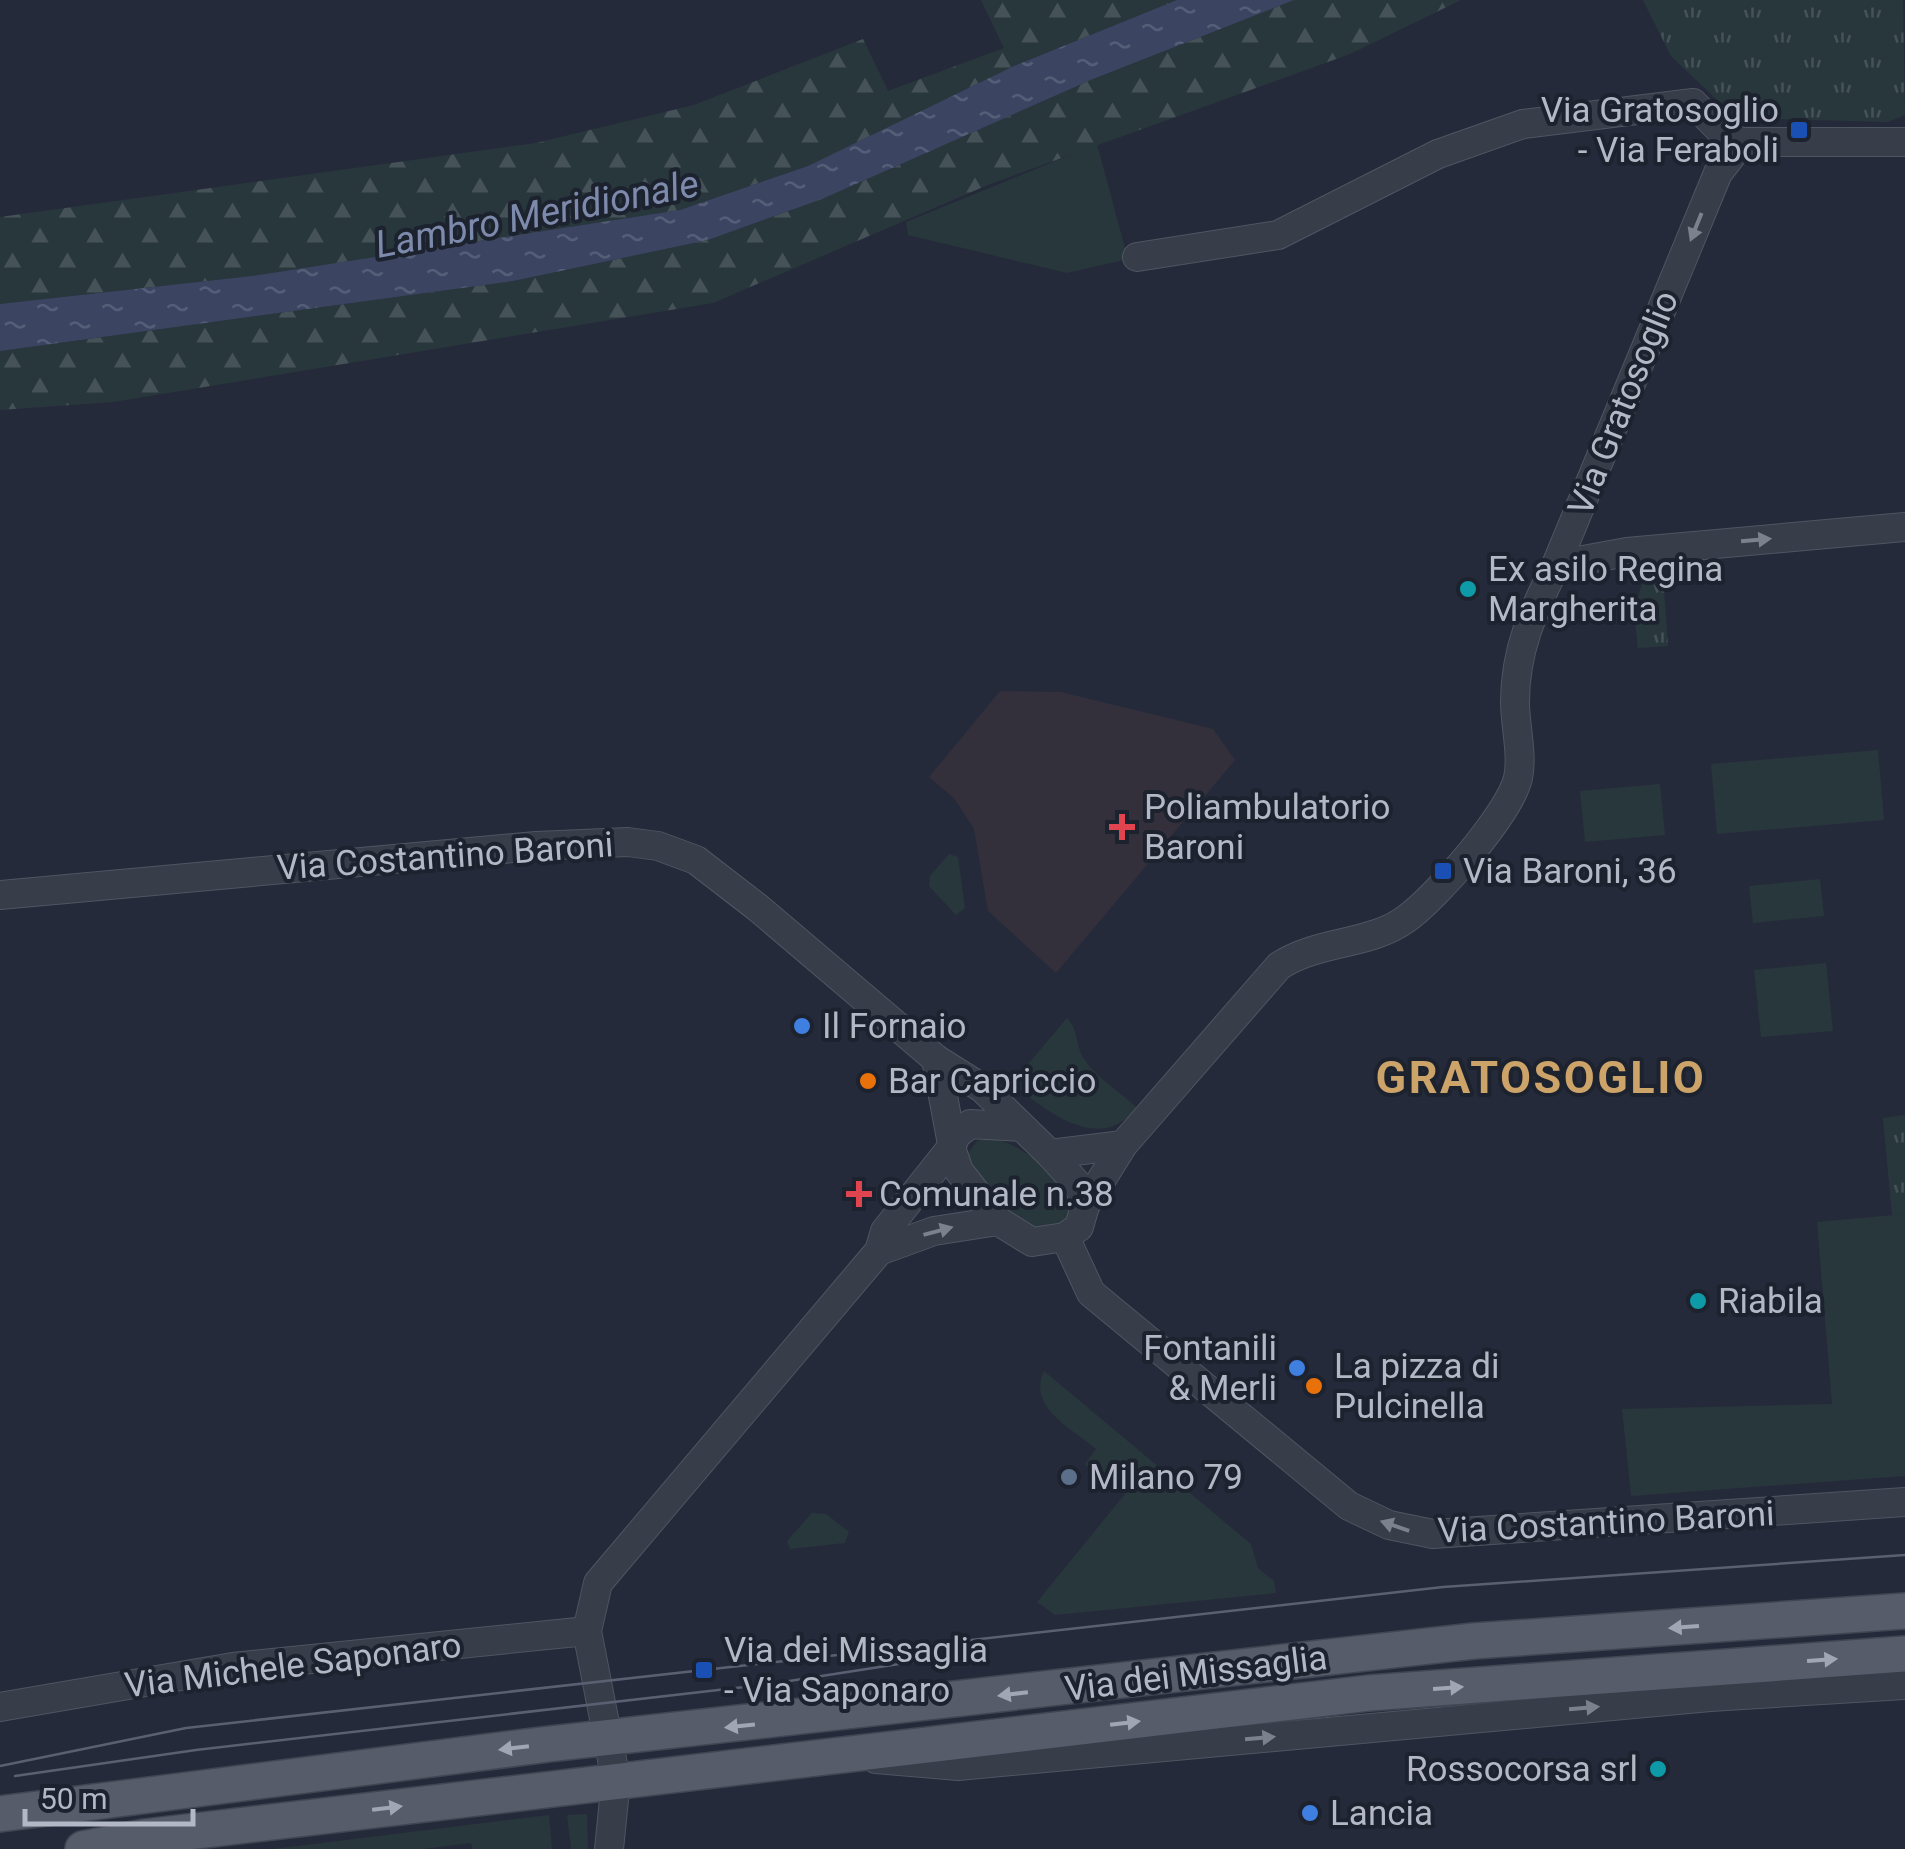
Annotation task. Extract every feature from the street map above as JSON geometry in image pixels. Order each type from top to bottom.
[{"type":"main road","name":"Via dei Missaglia","points":[[0,1814],[199,1786],[1474,1640],[1905,1611]]},
{"type":"main road","name":"Via dei Missaglia","points":[[82,1849],[145,1837],[1369,1693],[1739,1681],[1905,1654]]},
{"type":"street","points":[[1137,257],[1278,235],[1438,154],[1524,124],[1693,103],[1726,136],[1742,142],[1905,142]]},
{"type":"street","name":"Via Gratosoglio","points":[[1556,566],[1718,172],[1742,142]]},
{"type":"street","name":"Via Gratosoglio","points":[[1556,566],[1626,552],[1905,527]]},
{"type":"street","points":[[936,1059],[952,1146],[975,1196],[998,1220],[1032,1242],[1065,1237],[1080,1227],[1085,1206],[1123,1145],[1279,966],[1310,948],[1382,932],[1412,915],[1442,889],[1508,802],[1519,770],[1516,671],[1525,628],[1556,566]]},
{"type":"street","name":"Via Costantino Baroni","points":[[0,895],[536,846],[628,842],[658,846],[696,860],[936,1059],[982,1088],[1078,1186],[1085,1206]]},
{"type":"street","points":[[609,1849],[616,1780],[612,1740],[588,1631],[598,1583],[879,1251],[885,1232],[970,1124],[1021,1127]]},
{"type":"street","points":[[1050,1154],[1123,1145]]},
{"type":"street","points":[[879,1251],[934,1231],[998,1220]]},
{"type":"street","name":"Via Costantino Baroni","points":[[1065,1237],[1091,1294],[1348,1506],[1389,1525],[1430,1534],[1526,1531],[1905,1502]]},
{"type":"street","points":[[1739,1681],[1752,1645],[1782,1621]]},
{"type":"street","name":"Via Michele Saponaro","points":[[0,1707],[233,1667],[588,1631]]},
{"type":"street","name":"Via dei Missaglia","points":[[1739,1681],[1905,1685]]},
{"type":"shaded area","points":[[1000,691],[1061,692],[1213,729],[1235,760],[1056,973],[988,911],[974,829],[954,798],[929,777]]},
{"type":"green space","points":[[981,0],[1177,0],[1014,66],[808,166],[680,210],[252,276],[0,304],[0,217],[536,143],[694,105],[863,39],[888,91],[1004,48]]},
{"type":"green space","points":[[1294,0],[1461,0],[1350,54],[990,184],[713,303],[113,402],[0,410],[0,351],[513,281],[708,240],[822,199],[1093,79]]},
{"type":"green space","points":[[1643,0],[1903,0],[1905,115],[1888,122],[1736,118],[1671,56]]},
{"type":"green space","points":[[1097,144],[1128,259],[1067,273],[908,235],[906,222]]},
{"type":"green space","points":[[1663,577],[1668,646],[1638,648],[1634,611],[1644,578]]},
{"type":"green space","points":[[1878,750],[1884,820],[1717,834],[1711,764]]},
{"type":"green space","points":[[1660,784],[1665,835],[1585,842],[1580,791]]},
{"type":"green space","points":[[949,854],[958,857],[965,908],[956,915],[929,886],[930,876]]},
{"type":"green space","points":[[1820,879],[1824,916],[1753,923],[1749,886]]},
{"type":"green space","points":[[1826,963],[1833,1031],[1761,1037],[1754,970]]},
{"type":"green space","points":[[1067,1018],[1086,1062],[1136,1107],[1122,1121],[1107,1128],[1073,1124],[1012,1083]]},
{"type":"green space","points":[[1905,1115],[1905,1214],[1892,1215],[1883,1118]]},
{"type":"green space","points":[[986,1138],[1014,1146],[1042,1165],[1063,1190],[1073,1217],[1042,1234],[985,1196],[967,1155],[977,1141]]},
{"type":"green space","points":[[1905,1214],[1905,1476],[1631,1496],[1622,1409],[1832,1404],[1817,1222]]},
{"type":"green space","points":[[1044,1371],[1251,1544],[1258,1568],[1274,1581],[1276,1593],[1055,1615],[1037,1602],[1125,1494],[1106,1478],[1102,1482],[1085,1464],[1096,1449],[1046,1406],[1040,1384]]},
{"type":"green space","points":[[812,1513],[826,1514],[849,1532],[845,1543],[790,1549],[787,1541]]},
{"type":"green space","points":[[587,1814],[588,1849],[571,1849],[567,1815]]},
{"type":"green space","points":[[549,1815],[552,1849],[473,1849],[471,1843],[423,1849],[273,1849]]},
{"type":"water","points":[[1177,0],[1294,0],[1093,79],[822,199],[708,240],[513,281],[0,351],[0,304],[252,276],[680,210],[808,166],[1014,66]]},
{"type":"tram line","points":[[0,1766],[186,1728],[1443,1587],[1905,1555]]},
{"type":"tram line","points":[[15,1776],[196,1750],[770,1684],[957,1655]]},
{"type":"place","name":"Via Gratosoglio - Via Feraboli","points":[[1799,130]]},
{"type":"place","name":"Ex asilo Regina Margherita","points":[[1468,589]]},
{"type":"place","name":"Poliambulatorio Baroni","points":[[1122,827]]},
{"type":"place","name":"Via Baroni, 36","points":[[1443,871]]},
{"type":"place","name":"Il Fornaio","points":[[802,1026]]},
{"type":"place","name":"Bar Capriccio","points":[[868,1081]]},
{"type":"place","name":"Comunale n.38","points":[[859,1194]]},
{"type":"place","name":"Riabila","points":[[1698,1301]]},
{"type":"place","name":"Fontanili & Merli","points":[[1297,1368]]},
{"type":"place","name":"La pizza di Pulcinella","points":[[1314,1386]]},
{"type":"place","name":"Milano 79","points":[[1069,1477]]},
{"type":"place","name":"Via dei Missaglia - Via Saponaro","points":[[704,1670]]},
{"type":"place","name":"Rossocorsa srl","points":[[1658,1769]]},
{"type":"place","name":"Lancia","points":[[1310,1813]]},
{"type":"district","name":"GRATOSOGLIO","points":[[1541,1077]]},
{"type":"water label","name":"Lambro Meridionale","points":[[537,214]]}]
